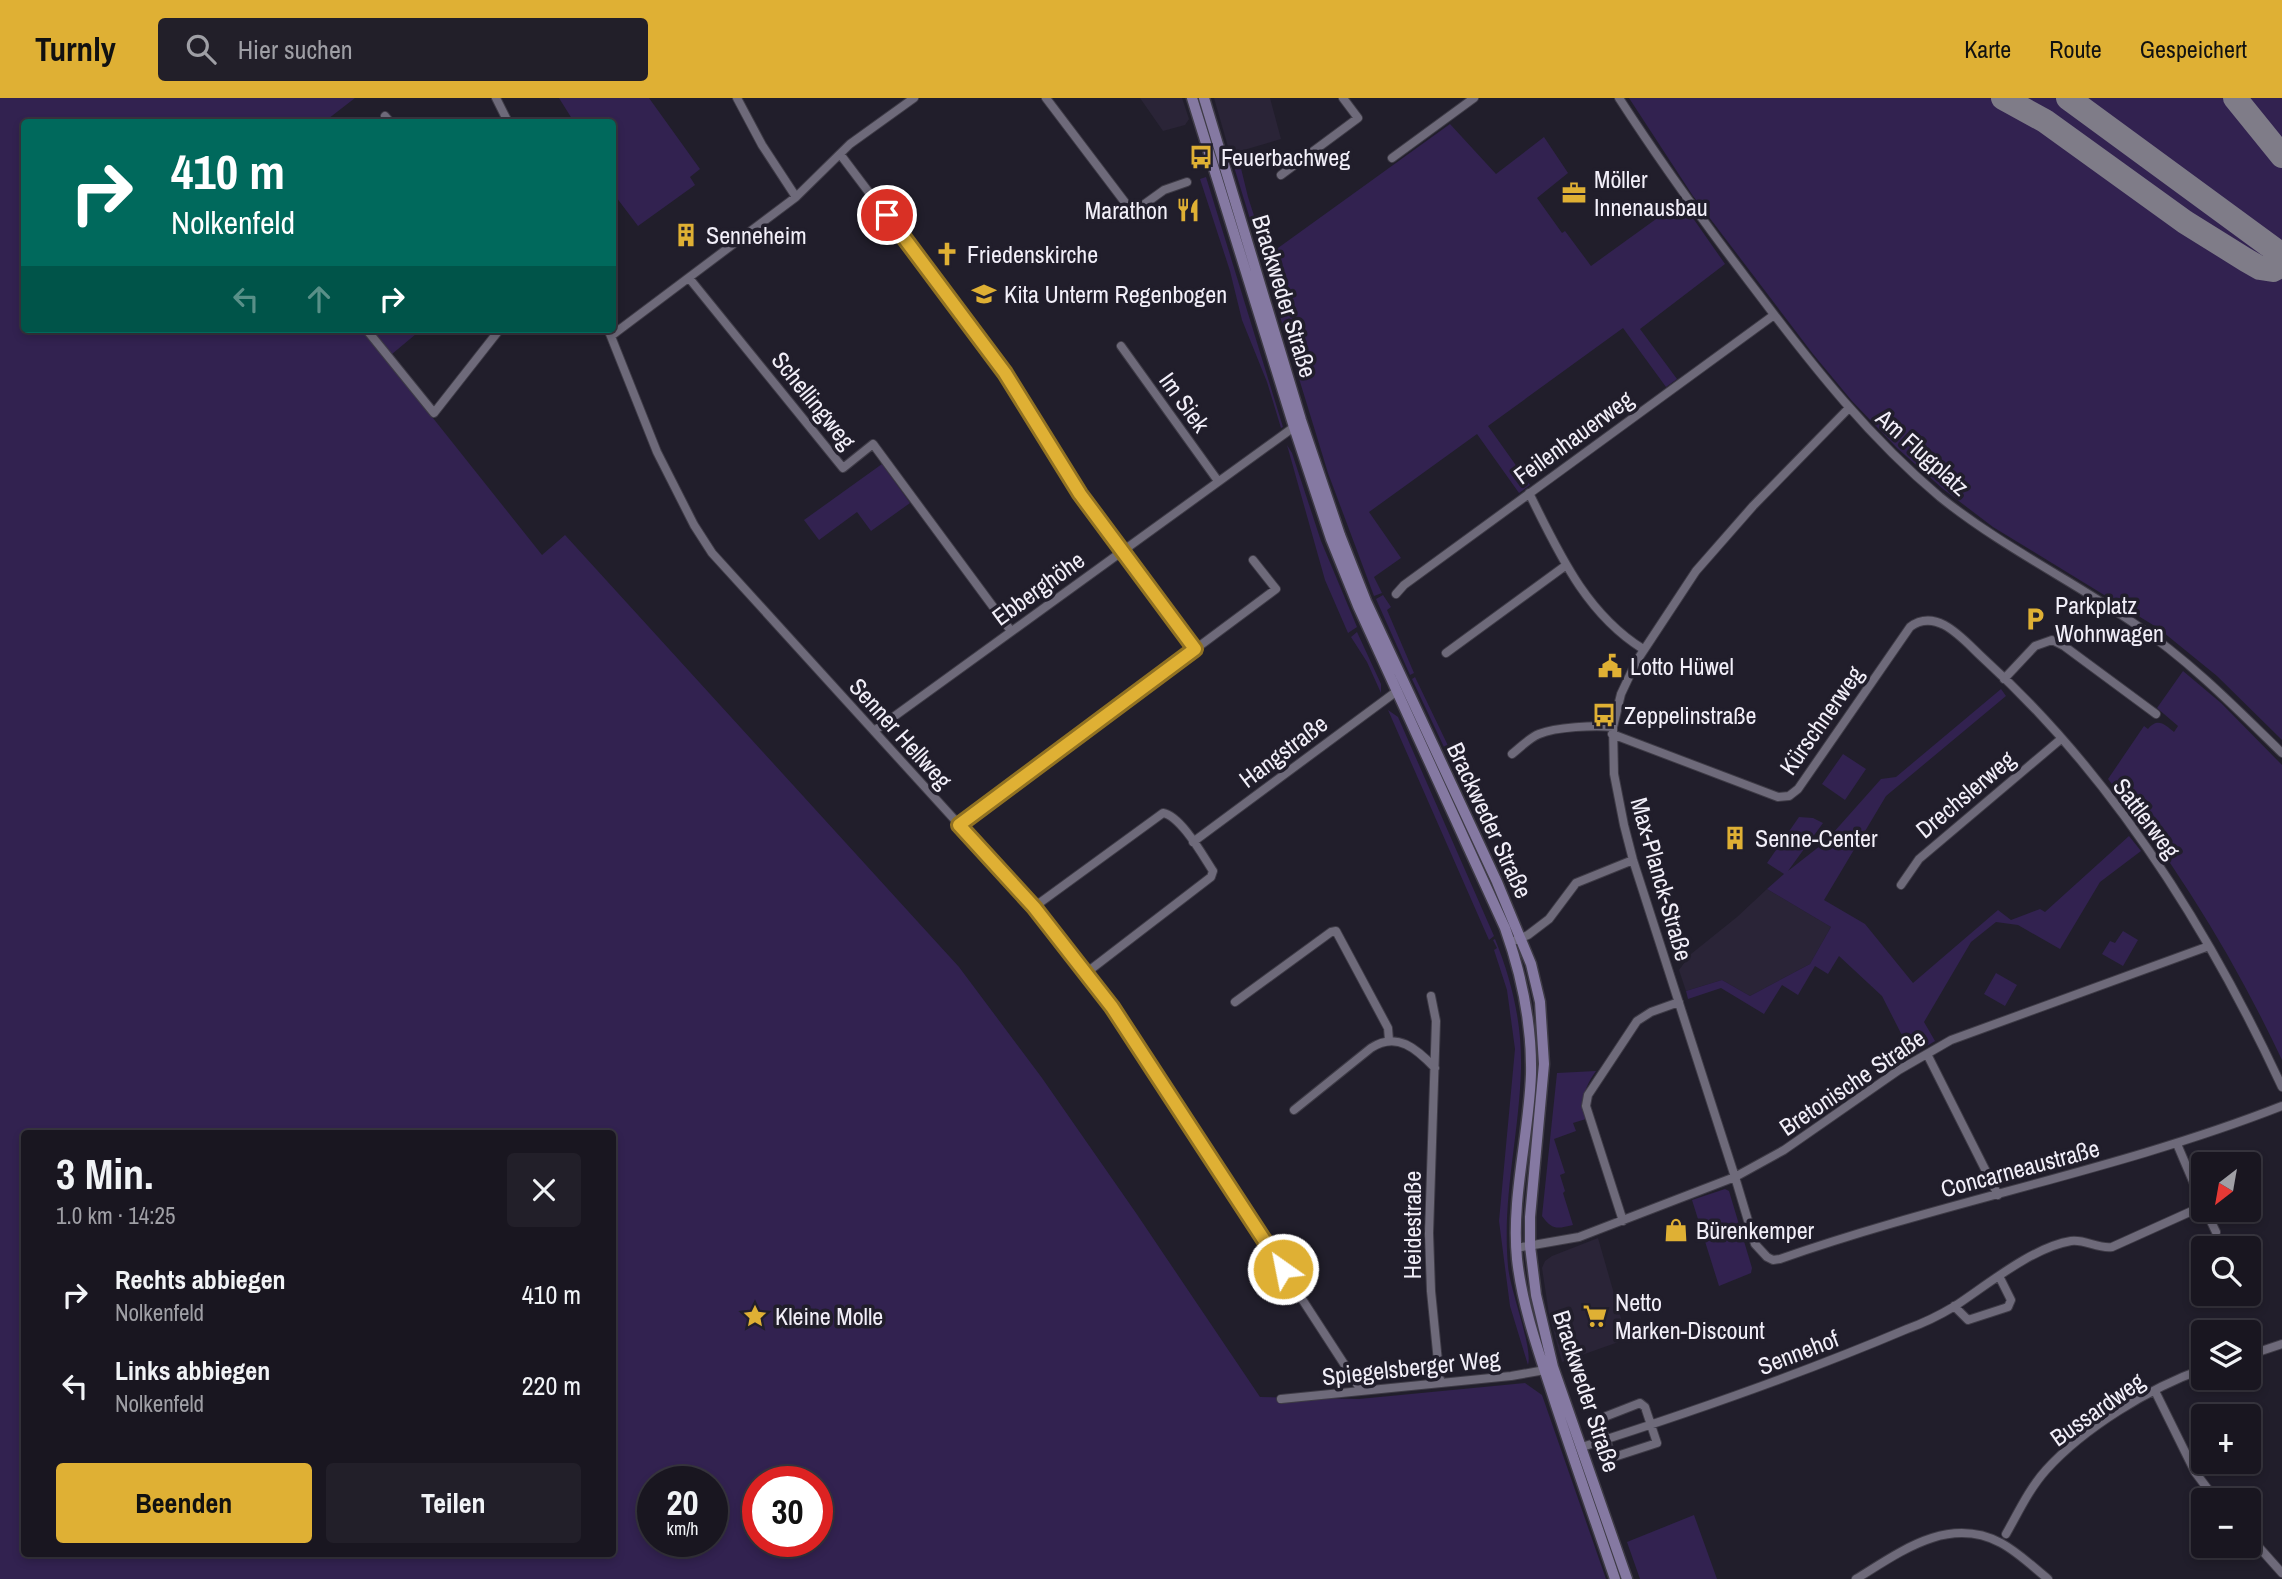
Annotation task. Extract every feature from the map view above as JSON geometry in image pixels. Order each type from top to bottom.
[{"type":"main road","name":"Brackweder Straße","points":[[1192,98],[1331,539],[1358,606],[1510,943],[1518,968],[1527,1008],[1531,1076],[1516,1248],[1524,1297],[1545,1370],[1615,1579]]},
{"type":"main road","name":"Brackweder Straße","points":[[1204,98],[1297,407],[1340,535],[1377,624],[1531,964],[1540,1002],[1545,1079],[1532,1185],[1530,1246],[1539,1315],[1553,1367],[1627,1579]]},
{"type":"street","points":[[496,98],[506,119]]},
{"type":"street","points":[[737,98],[762,145],[796,197]]},
{"type":"street","points":[[616,328],[690,278],[796,197],[841,154],[914,98]]},
{"type":"street","points":[[1046,98],[1124,208],[1139,208],[1164,190],[1187,182]]},
{"type":"street","points":[[1281,175],[1357,118],[1343,98]]},
{"type":"street","points":[[1392,158],[1475,98]]},
{"type":"street","name":"Am Flugplatz","points":[[1619,98],[1700,218],[1774,315],[1848,408],[1906,467],[1987,532],[2168,647],[2225,696],[2282,753]]},
{"type":"street","points":[[841,154],[1005,373],[1080,494],[1195,649]]},
{"type":"street","name":"Schellingweg","points":[[690,278],[844,468],[873,444],[1011,631]]},
{"type":"street","name":"Feilenhauerweg","points":[[1396,594],[1404,585],[1774,315]]},
{"type":"street","points":[[369,333],[434,413],[497,333]]},
{"type":"street","name":"Senner Hellweg","points":[[610,333],[657,452],[694,525],[712,553],[1034,907],[1086,973],[1130,1034],[1361,1390]]},
{"type":"street","name":"Im Siek","points":[[1121,346],[1218,481]]},
{"type":"street","name":"Max-Planck-Straße","points":[[1767,1257],[1755,1244],[1633,860],[1616,786],[1613,730],[1621,694],[1643,649],[1686,584],[1712,551],[1848,408]]},
{"type":"street","name":"Ebberghöhe","points":[[874,731],[1294,427]]},
{"type":"street","points":[[1529,493],[1565,566],[1595,607],[1643,649]]},
{"type":"street","points":[[959,825],[1276,589],[1253,560]]},
{"type":"street","points":[[1446,653],[1565,566]]},
{"type":"street","name":"Sattlerweg","points":[[1924,620],[1944,624],[2004,679],[2061,738],[2141,839],[2209,946],[2250,1019],[2282,1087]]},
{"type":"street","name":"Kürschnerweg","points":[[1613,730],[1778,797],[1789,796],[1798,789],[1906,633],[1917,622],[1924,620]]},
{"type":"street","points":[[2004,679],[2035,646],[2052,640],[2156,714]]},
{"type":"street","name":"Hangstraße","points":[[1193,842],[1397,691]]},
{"type":"street","points":[[1512,754],[1531,738],[1545,732],[1602,726],[1613,730]]},
{"type":"street","name":"Drechslerweg","points":[[1901,885],[1919,859],[2061,738]]},
{"type":"street","points":[[1034,907],[1163,813],[1172,816],[1193,842],[1213,871],[1212,877],[1086,973]]},
{"type":"street","points":[[1510,943],[1549,919],[1576,883],[1633,860]]},
{"type":"street","points":[[1235,1002],[1336,931],[1388,1028],[1390,1040]]},
{"type":"street","name":"Bretonische Straße","points":[[1516,1248],[1579,1237],[1735,1177],[1784,1150],[1899,1070],[1958,1037],[2209,946]]},
{"type":"street","name":"Heidestraße","points":[[1432,996],[1436,1021],[1429,1233],[1431,1291],[1440,1382]]},
{"type":"street","points":[[1623,1221],[1587,1106],[1588,1095],[1637,1021],[1651,1012],[1679,1002]]},
{"type":"street","points":[[1294,1110],[1371,1048],[1390,1040],[1416,1051],[1435,1068]]},
{"type":"street","points":[[1927,1054],[1998,1195]]},
{"type":"street","name":"Concarneaustraße","points":[[1767,1257],[1780,1259],[1836,1239],[2177,1144],[2282,1106]]},
{"type":"street","points":[[2177,1144],[2191,1177]]},
{"type":"street","name":"Sennehof","points":[[1581,1447],[1732,1398],[1911,1328],[1954,1306],[2026,1259],[2066,1242],[2082,1241],[2104,1248],[2112,1247],[2191,1213]]},
{"type":"street","points":[[2211,1222],[2216,1232]]},
{"type":"street","points":[[1954,1306],[1968,1320],[2008,1307],[2011,1300],[1999,1276]]},
{"type":"street","points":[[2261,1350],[2282,1344]]},
{"type":"street","name":"Spiegelsberger Weg","points":[[1281,1399],[1511,1376],[1545,1370]]},
{"type":"street","name":"Bussardweg","points":[[2006,1534],[2030,1491],[2057,1459],[2099,1425],[2155,1391],[2191,1374]]},
{"type":"street","points":[[2155,1391],[2195,1472],[2207,1488]]},
{"type":"street","points":[[1640,1403],[1646,1407],[1651,1424],[1657,1441],[1655,1445],[1614,1457],[1600,1422],[1602,1416],[1640,1403]]},
{"type":"street","points":[[1856,1579],[1908,1547],[1950,1533],[1980,1536],[2001,1543],[2048,1579]]},
{"type":"street","points":[[2261,1549],[2282,1573]]},
{"type":"shaded area","points":[[0,98],[355,98],[328,119],[21,119],[21,333],[417,333],[386,359],[542,555],[565,535],[959,967],[1042,1078],[1260,1397],[1359,1399],[1525,1383],[1542,1395],[1606,1579],[0,1579]]},
{"type":"shaded area","points":[[559,98],[649,98],[700,169],[690,177],[695,185],[638,226],[616,197],[616,119],[572,119]]},
{"type":"shaded area","points":[[1140,98],[1182,98],[1189,119],[1185,125],[1163,131]]},
{"type":"shaded area","points":[[1214,98],[1270,98],[1281,139],[1237,152],[1231,157]]},
{"type":"shaded area","points":[[1629,98],[2282,98],[2282,740],[2217,676],[2158,628],[1993,527],[1943,489],[1897,448],[1852,401],[1813,354],[1693,196]]},
{"type":"shaded area","points":[[1450,124],[1496,174],[1544,137],[1568,173],[1537,198],[1562,233],[1565,231],[1591,266],[1681,201],[1725,264],[1640,329],[1677,379],[1666,387],[1623,328],[1488,426],[1530,485],[1519,493],[1477,434],[1369,512],[1401,558],[1374,577],[1382,593],[1374,596],[1328,473],[1231,157],[1237,152],[1267,256]]},
{"type":"shaded area","points":[[1206,177],[1283,427],[1281,428],[1267,382],[1242,320],[1230,271],[1200,179]]},
{"type":"shaded area","points":[[1287,445],[1321,541],[1357,627],[1348,633],[1325,580]]},
{"type":"shaded area","points":[[882,464],[910,503],[871,531],[857,512],[819,540],[804,520]]},
{"type":"shaded area","points":[[1383,595],[1391,607],[1387,610],[1414,673],[1410,675],[1376,599]]},
{"type":"shaded area","points":[[1357,632],[1381,684],[1381,693],[1367,662],[1351,637]]},
{"type":"shaded area","points":[[2183,671],[2221,703],[2282,765],[2282,1060],[2245,986],[2203,914],[2158,845],[2108,779],[2144,726],[2148,729],[2155,723],[2161,723],[2174,732],[2178,726],[2157,708]]},
{"type":"shaded area","points":[[1415,677],[1478,808],[1475,813],[1412,679]]},
{"type":"shaded area","points":[[2001,689],[2006,696],[1886,796],[1824,900],[1865,924],[1913,983],[1998,910],[2011,920],[2040,909],[2045,912],[2129,836],[2141,851],[2100,882],[2060,949],[2018,925],[1996,922],[1971,942],[1924,1022],[1935,1041],[1912,1055],[1882,996],[1839,956],[1828,974],[1815,966],[1798,995],[1782,985],[1764,1014],[1721,988],[1688,999],[1686,991],[1722,980],[1750,996],[1810,964],[1831,927],[1767,889],[1784,874],[1767,863],[1799,817],[1813,818],[1823,823],[1788,871],[1825,842],[1881,779],[1896,777]]},
{"type":"shaded area","points":[[1388,710],[1398,717],[1494,936],[1489,940]]},
{"type":"shaded area","points":[[1843,754],[1866,769],[1845,800],[1822,784]]},
{"type":"shaded area","points":[[1767,889],[1831,927],[1810,964],[1750,996],[1722,980],[1686,991],[1679,970],[1691,954]]},
{"type":"shaded area","points":[[2123,931],[2138,940],[2123,966],[2102,954],[2110,941],[2115,943]]},
{"type":"shaded area","points":[[1495,939],[1511,986],[1520,1035],[1520,1094],[1509,1191],[1507,1241],[1508,1266],[1527,1345],[1528,1365],[1510,1306],[1499,1221],[1515,1049],[1507,990],[1494,950],[1497,948],[1493,940]]},
{"type":"shaded area","points":[[1996,973],[2017,985],[2005,1006],[1984,994]]},
{"type":"shaded area","points":[[1596,1071],[1585,1094],[1583,1106],[1586,1119],[1573,1123],[1576,1131],[1554,1139],[1565,1173],[1560,1175],[1573,1225],[1555,1227],[1542,1216],[1557,1073]]},
{"type":"shaded area","points":[[1725,1189],[1729,1191],[1752,1268],[1751,1273],[1719,1286],[1692,1200]]},
{"type":"shaded area","points":[[1598,1238],[1627,1339],[1562,1362],[1549,1314],[1542,1268],[1545,1261],[1552,1256]]},
{"type":"shaded area","points":[[1694,1515],[1717,1579],[1640,1579],[1627,1542]]},
{"type":"taxiway","points":[[2003,98],[2045,121],[2185,222],[2246,260],[2260,268],[2273,270],[2282,265]]},
{"type":"taxiway","points":[[2068,98],[2282,255]]},
{"type":"taxiway","points":[[2235,98],[2282,156]]},
{"type":"place","name":"Feuerbachweg","points":[[1201,157]]},
{"type":"place","name":"Möller Innenausbau","points":[[1574,193]]},
{"type":"place","name":"Marathon","points":[[1188,210]]},
{"type":"place","name":"Senneheim","points":[[686,235]]},
{"type":"place","name":"Friedenskirche","points":[[947,254]]},
{"type":"place","name":"Kita Unterm Regenbogen","points":[[984,294]]},
{"type":"place","name":"Parkplatz Wohnwagen","points":[[2035,619]]},
{"type":"place","name":"Lotto Hüwel","points":[[1610,666]]},
{"type":"place","name":"Zeppelinstraße","points":[[1604,715]]},
{"type":"place","name":"Senne-Center","points":[[1735,838]]},
{"type":"place","name":"Bürenkemper","points":[[1676,1230]]},
{"type":"place","name":"Kleine Molle","points":[[755,1316]]},
{"type":"place","name":"Netto Marken-Discount","points":[[1595,1316]]},
{"type":"route","points":[[887,215],[1005,373],[1080,494],[1195,649],[959,825],[1034,907],[1112,1007],[1283,1269]]}]
